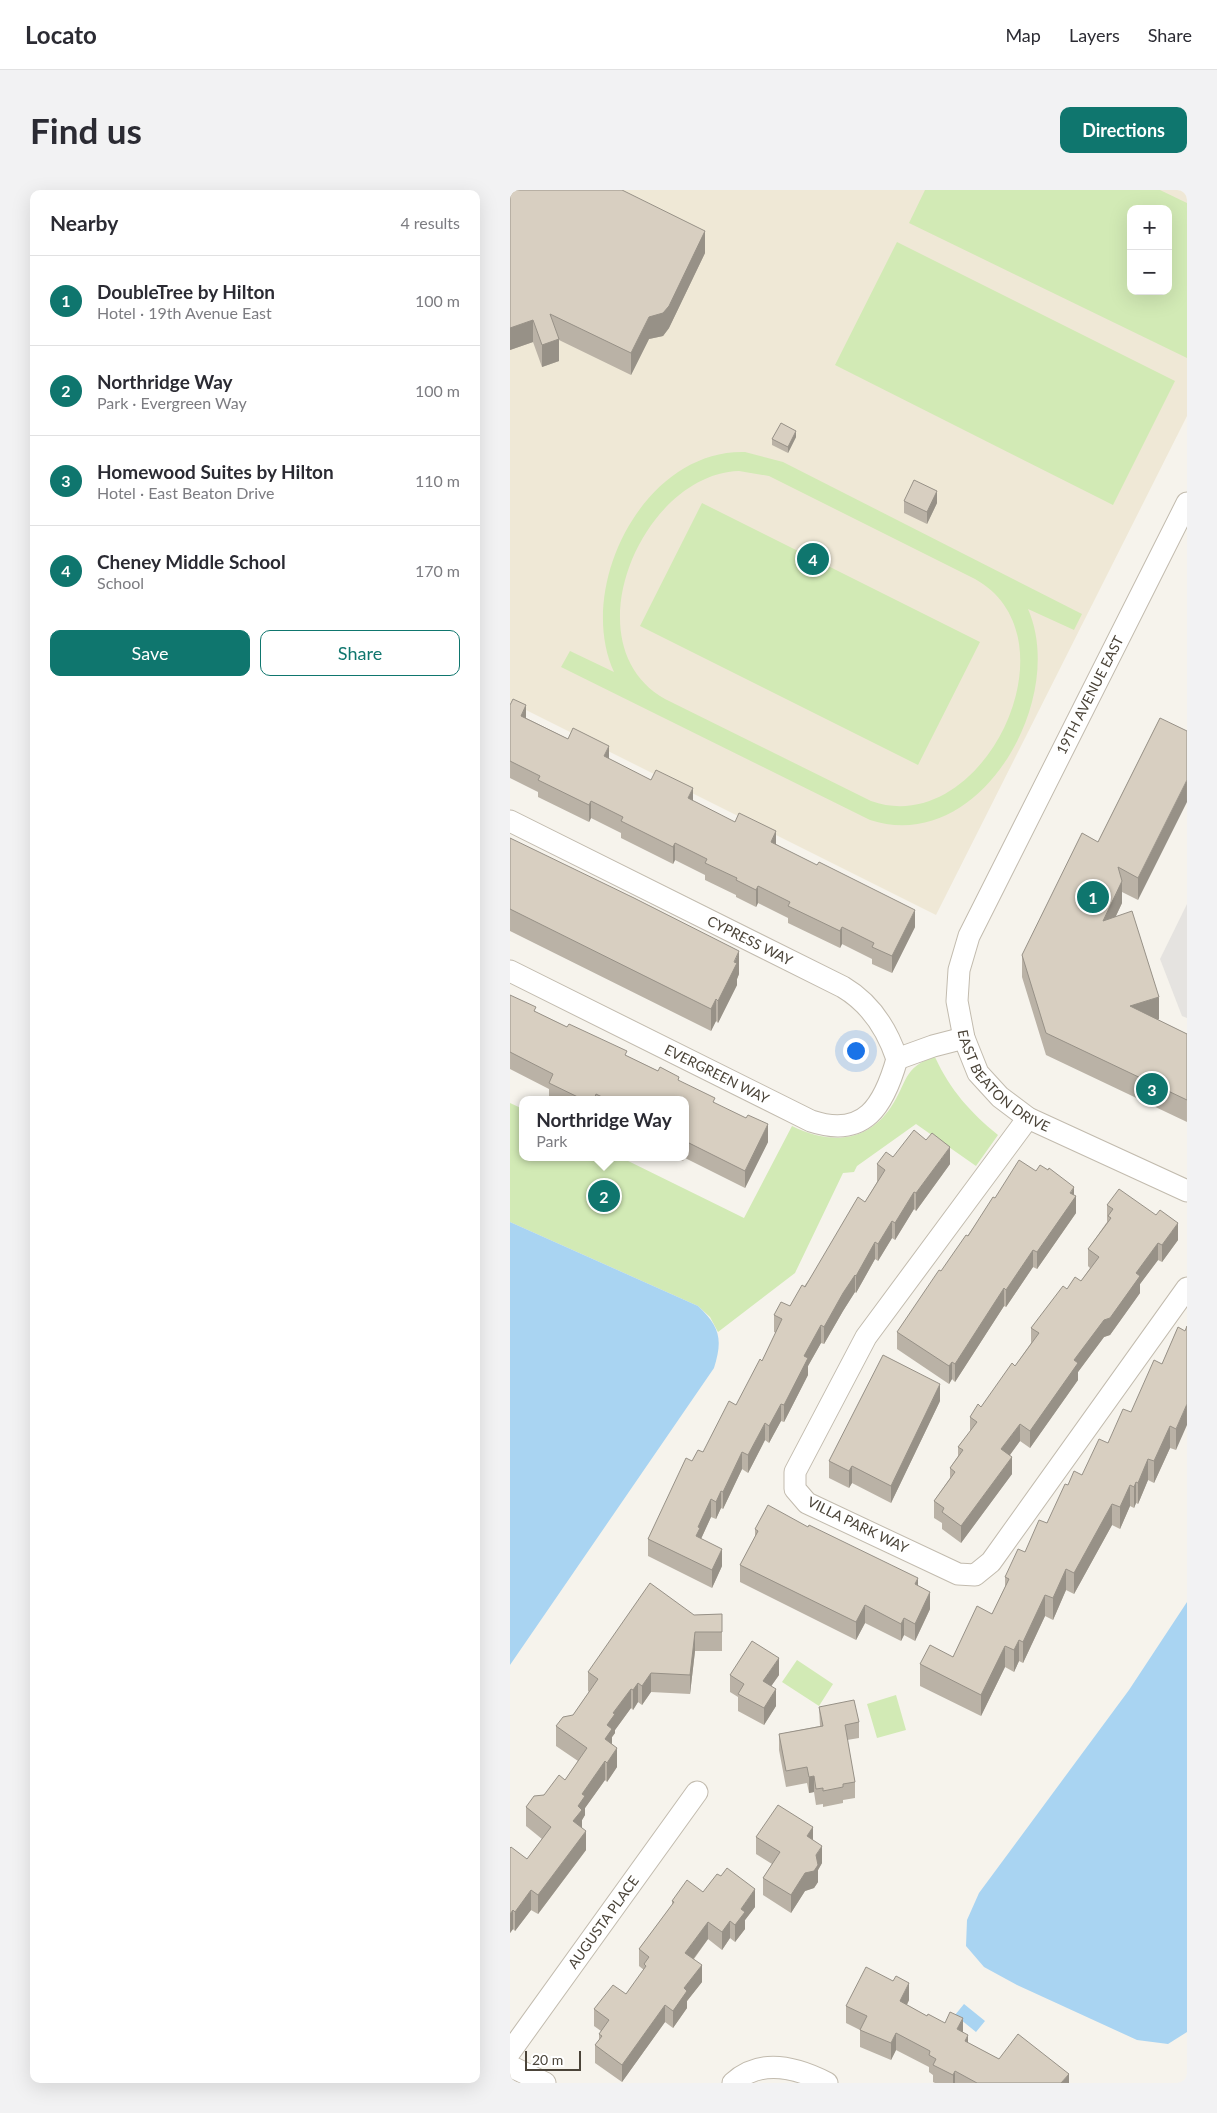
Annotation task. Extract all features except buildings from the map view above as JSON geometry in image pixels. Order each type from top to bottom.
[{"type":"street","name":"19TH AVENUE EAST","points":[[993,886],[1187,503]]},
{"type":"street","name":"CYPRESS WAY","points":[[510,820],[857,995],[872,1011],[892,1044],[897,1059]]},
{"type":"street","name":"EAST BEATON DRIVE","points":[[993,886],[969,936],[959,970],[957,1002],[964,1038],[978,1073],[1000,1097],[1028,1118],[1187,1191]]},
{"type":"street","name":"EVERGREEN WAY","points":[[510,971],[811,1121],[829,1127],[844,1127],[866,1117],[880,1103],[889,1087],[897,1059]]},
{"type":"street","points":[[897,1059],[933,1046],[964,1038]]},
{"type":"street","name":"VILLA PARK WAY","points":[[1028,1118],[866,1338],[795,1472],[795,1489],[807,1503],[958,1574],[975,1574],[991,1562],[1187,1288]]},
{"type":"street","name":"AUGUSTA PLACE","points":[[510,2052],[697,1792]]},
{"type":"street","points":[[510,2066],[544,2083]]},
{"type":"street","points":[[734,2083],[741,2076],[768,2067],[793,2068],[828,2083]]},
{"type":"shaded area","points":[[510,190],[1187,190],[1187,416],[936,915],[510,702]]},
{"type":"shaded area","points":[[1187,904],[1187,1018],[1182,1016],[1160,959]]},
{"type":"green space","points":[[925,190],[1160,190],[1187,203],[1187,358],[909,223]]},
{"type":"green space","points":[[897,242],[1175,381],[1113,505],[835,365]]},
{"type":"green space","points":[[745,452],[783,462],[1082,614],[1074,630],[1028,609],[1037,646],[1036,685],[1024,725],[1005,762],[978,793],[946,815],[910,825],[870,820],[561,667],[570,651],[614,672],[604,638],[604,601],[612,564],[627,529],[649,498],[676,473],[709,457]],"holes":[[[739,471],[769,476],[975,579],[1006,607],[1019,644],[1018,686],[1004,727],[981,764],[949,791],[912,805],[871,801],[665,699],[637,674],[622,641],[621,604],[630,566],[648,530],[673,500],[704,479]]]},
{"type":"green space","points":[[702,503],[980,642],[918,765],[640,626]]},
{"type":"green space","points":[[935,1057],[947,1080],[962,1100],[998,1135],[976,1166],[916,1124],[857,1166],[854,1172],[843,1173],[795,1273],[718,1332],[710,1317],[698,1306],[510,1222],[510,1103],[519,1107],[519,1161],[628,1161],[744,1218],[792,1126],[806,1132],[833,1138],[858,1134],[870,1128],[881,1119],[896,1099],[911,1071],[925,1061]]},
{"type":"green space","points":[[797,1660],[833,1684],[819,1706],[782,1682]]},
{"type":"green space","points":[[896,1695],[906,1730],[877,1738],[867,1704]]},
{"type":"water","points":[[510,1222],[698,1306],[711,1320],[718,1334],[719,1341],[714,1368],[510,1665]]},
{"type":"water","points":[[1187,1602],[1187,2032],[1168,2044],[1137,2040],[1017,1985],[984,1967],[966,1946],[967,1920],[979,1893],[1129,1690]]},
{"type":"water","points":[[964,2004],[985,2021],[976,2032],[955,2015]]},
{"type":"place","name":"Cheney Middle School","points":[[813,559]]},
{"type":"place","name":"DoubleTree by Hilton","points":[[1093,897]]},
{"type":"place","name":"Homewood Suites by Hilton","points":[[1152,1089]]},
{"type":"place","name":"Northridge Way","points":[[604,1196]]}]
